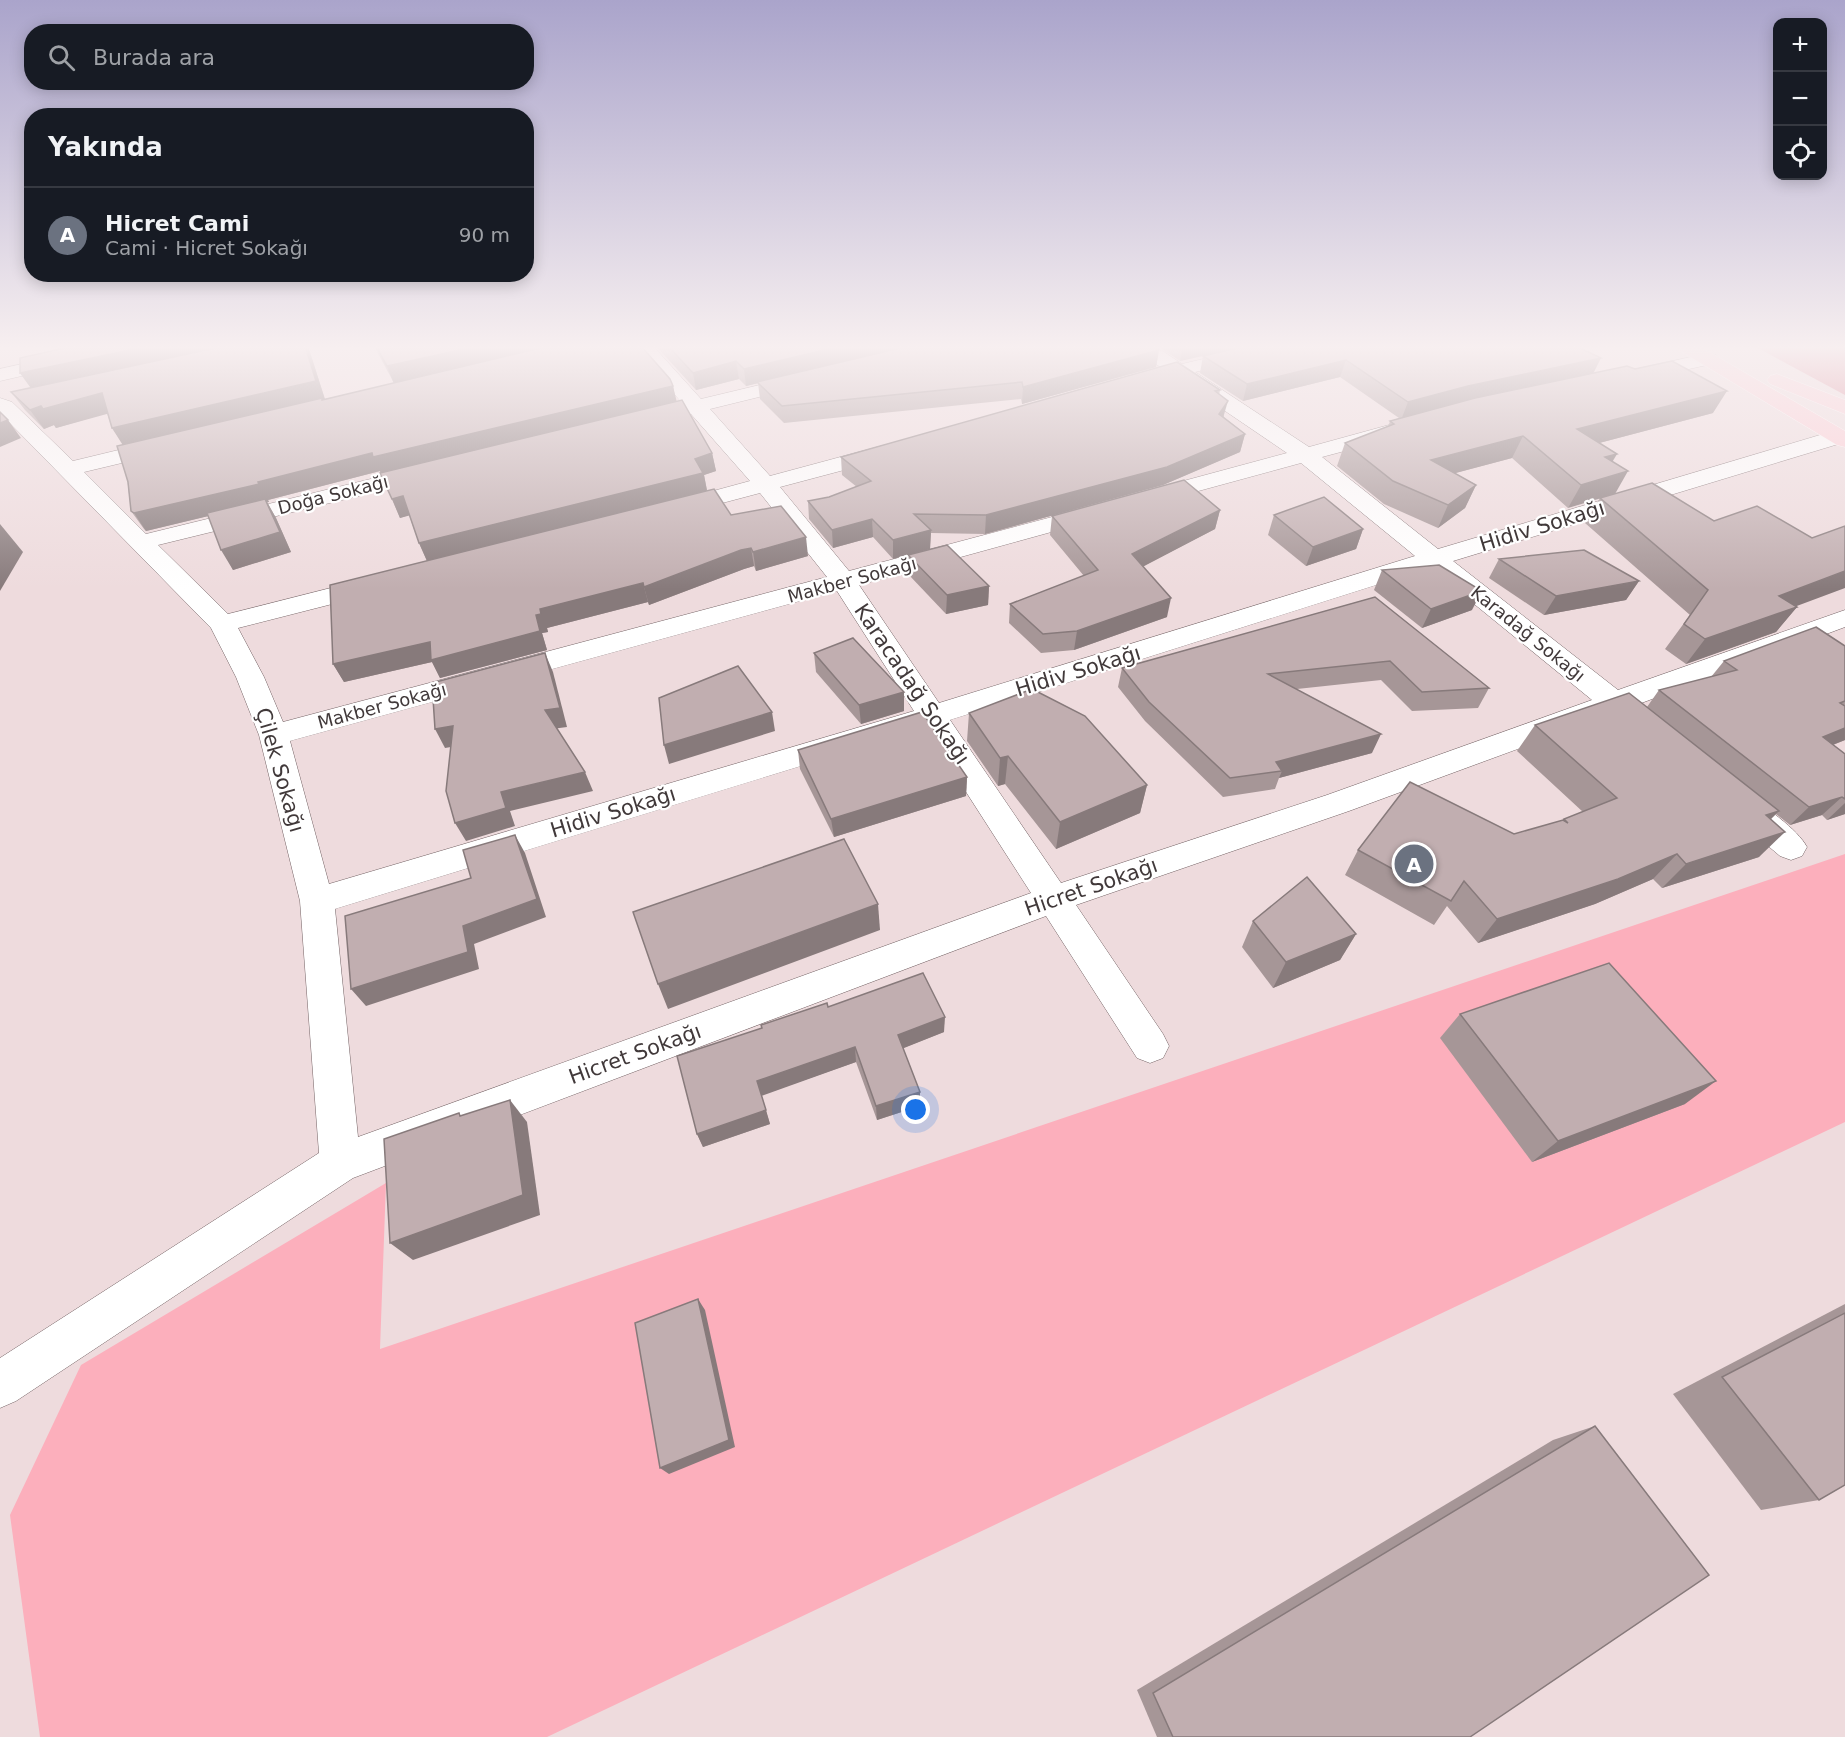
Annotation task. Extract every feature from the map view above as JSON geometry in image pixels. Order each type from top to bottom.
[{"type":"street","name":"Çilek Sokağı","points":[[32,427],[222,624],[250,677],[274,735],[316,901],[340,1163]]},
{"type":"street","name":"Karacadağ Sokağı","points":[[716,427],[844,582],[1150,1046]]},
{"type":"street","name":"Karadağ Sokağı","points":[[1265,427],[1305,454],[1648,730]]},
{"type":"street","name":"Makber Sokağı","points":[[274,735],[844,582],[1405,427]]},
{"type":"street","name":"Hidiv Sokağı","points":[[316,901],[933,715],[1843,432]]},
{"type":"street","points":[[70,469],[185,441]]},
{"type":"street","points":[[650,515],[904,447]]},
{"type":"street","name":"Doğa Sokağı","points":[[142,542],[443,468]]},
{"type":"street","points":[[222,624],[396,580]]},
{"type":"street","name":"Hicret Sokağı","points":[[0,1384],[340,1163],[1054,899],[1338,802],[1845,618]]},
{"type":"street","points":[[1728,796],[1791,847]]},
{"type":"shaded area","points":[[1845,854],[1845,1122],[547,1737],[40,1737],[10,1515],[81,1365],[386,1183],[380,1349]]},
{"type":"building","points":[[198,427],[500,427],[373,457],[372,453],[258,482],[259,484],[134,513],[131,511],[128,482],[117,446]]},
{"type":"building","points":[[570,427],[697,427],[712,453],[695,459],[703,473],[419,543],[403,496],[392,499],[380,473]]},
{"type":"building","points":[[947,427],[1236,427],[1245,434],[1167,467],[986,515],[914,514],[931,530],[893,540],[872,519],[832,530],[808,501],[829,497],[871,481],[841,457]]},
{"type":"building","points":[[1386,427],[1585,427],[1577,429],[1617,454],[1605,457],[1628,471],[1581,485],[1523,436],[1431,460],[1476,485],[1448,505],[1393,481],[1345,443]]},
{"type":"building","points":[[1184,480],[1220,510],[1132,554],[1171,598],[1077,631],[1043,634],[1010,604],[1098,570],[1052,516]]},
{"type":"building","points":[[1652,483],[1714,521],[1757,506],[1812,538],[1845,526],[1845,571],[1779,596],[1797,607],[1705,639],[1684,624],[1708,590],[1600,498]]},
{"type":"building","points":[[714,489],[731,515],[781,506],[806,537],[753,552],[751,548],[741,550],[644,587],[643,583],[540,609],[541,614],[536,615],[540,631],[431,660],[430,642],[333,664],[330,585]]},
{"type":"building","points":[[1324,497],[1363,529],[1313,547],[1274,515]]},
{"type":"building","points":[[265,499],[280,532],[221,550],[207,513]]},
{"type":"building","points":[[947,545],[989,586],[947,595],[908,555]]},
{"type":"building","points":[[1584,550],[1639,581],[1556,596],[1499,559]]},
{"type":"building","points":[[1439,565],[1482,591],[1431,609],[1382,570]]},
{"type":"building","points":[[1375,597],[1489,688],[1422,692],[1390,661],[1268,674],[1381,734],[1276,762],[1282,771],[1230,778],[1149,702],[1122,668]]},
{"type":"building","points":[[1816,627],[1845,646],[1845,701],[1840,703],[1845,706],[1845,728],[1823,737],[1845,754],[1845,799],[1842,797],[1809,807],[1659,690],[1737,670],[1724,661]]},
{"type":"building","points":[[853,638],[904,692],[859,705],[814,653]]},
{"type":"building","points":[[545,653],[560,708],[545,710],[585,772],[501,792],[506,808],[455,823],[446,791],[453,726],[435,729],[432,683]]},
{"type":"building","points":[[738,666],[772,712],[664,745],[659,698]]},
{"type":"building","points":[[1032,689],[1085,716],[1147,785],[1060,822],[1008,756],[1000,758],[969,713]]},
{"type":"building","points":[[1629,693],[1779,811],[1766,815],[1785,832],[1686,864],[1677,854],[1618,879],[1497,919],[1464,881],[1451,901],[1358,850],[1410,782],[1514,834],[1563,820],[1568,823],[1564,819],[1617,798],[1535,725]]},
{"type":"building","points":[[922,712],[967,777],[831,819],[798,750]]},
{"type":"building","points":[[515,835],[537,899],[463,926],[468,952],[351,989],[345,916],[471,878],[463,850]]},
{"type":"building","points":[[844,839],[878,904],[658,984],[633,912]]},
{"type":"building","points":[[1307,877],[1356,934],[1286,962],[1253,921]]},
{"type":"building","points":[[1609,963],[1716,1081],[1558,1141],[1460,1014]]},
{"type":"building","points":[[923,973],[945,1017],[898,1035],[920,1092],[876,1106],[855,1047],[757,1081],[766,1110],[697,1134],[677,1056],[762,1028],[761,1025],[827,1003],[828,1007]]},
{"type":"building","points":[[510,1100],[523,1195],[390,1243],[384,1139],[459,1113],[460,1116]]},
{"type":"building","points":[[698,1299],[729,1440],[660,1468],[635,1323]]},
{"type":"building","points":[[1845,1313],[1845,1485],[1819,1500],[1722,1377]]},
{"type":"building","points":[[1595,1426],[1709,1575],[1470,1737],[1173,1737],[1153,1693]]},
{"type":"place","name":"Hicret Cami","points":[[1414,864]]}]
